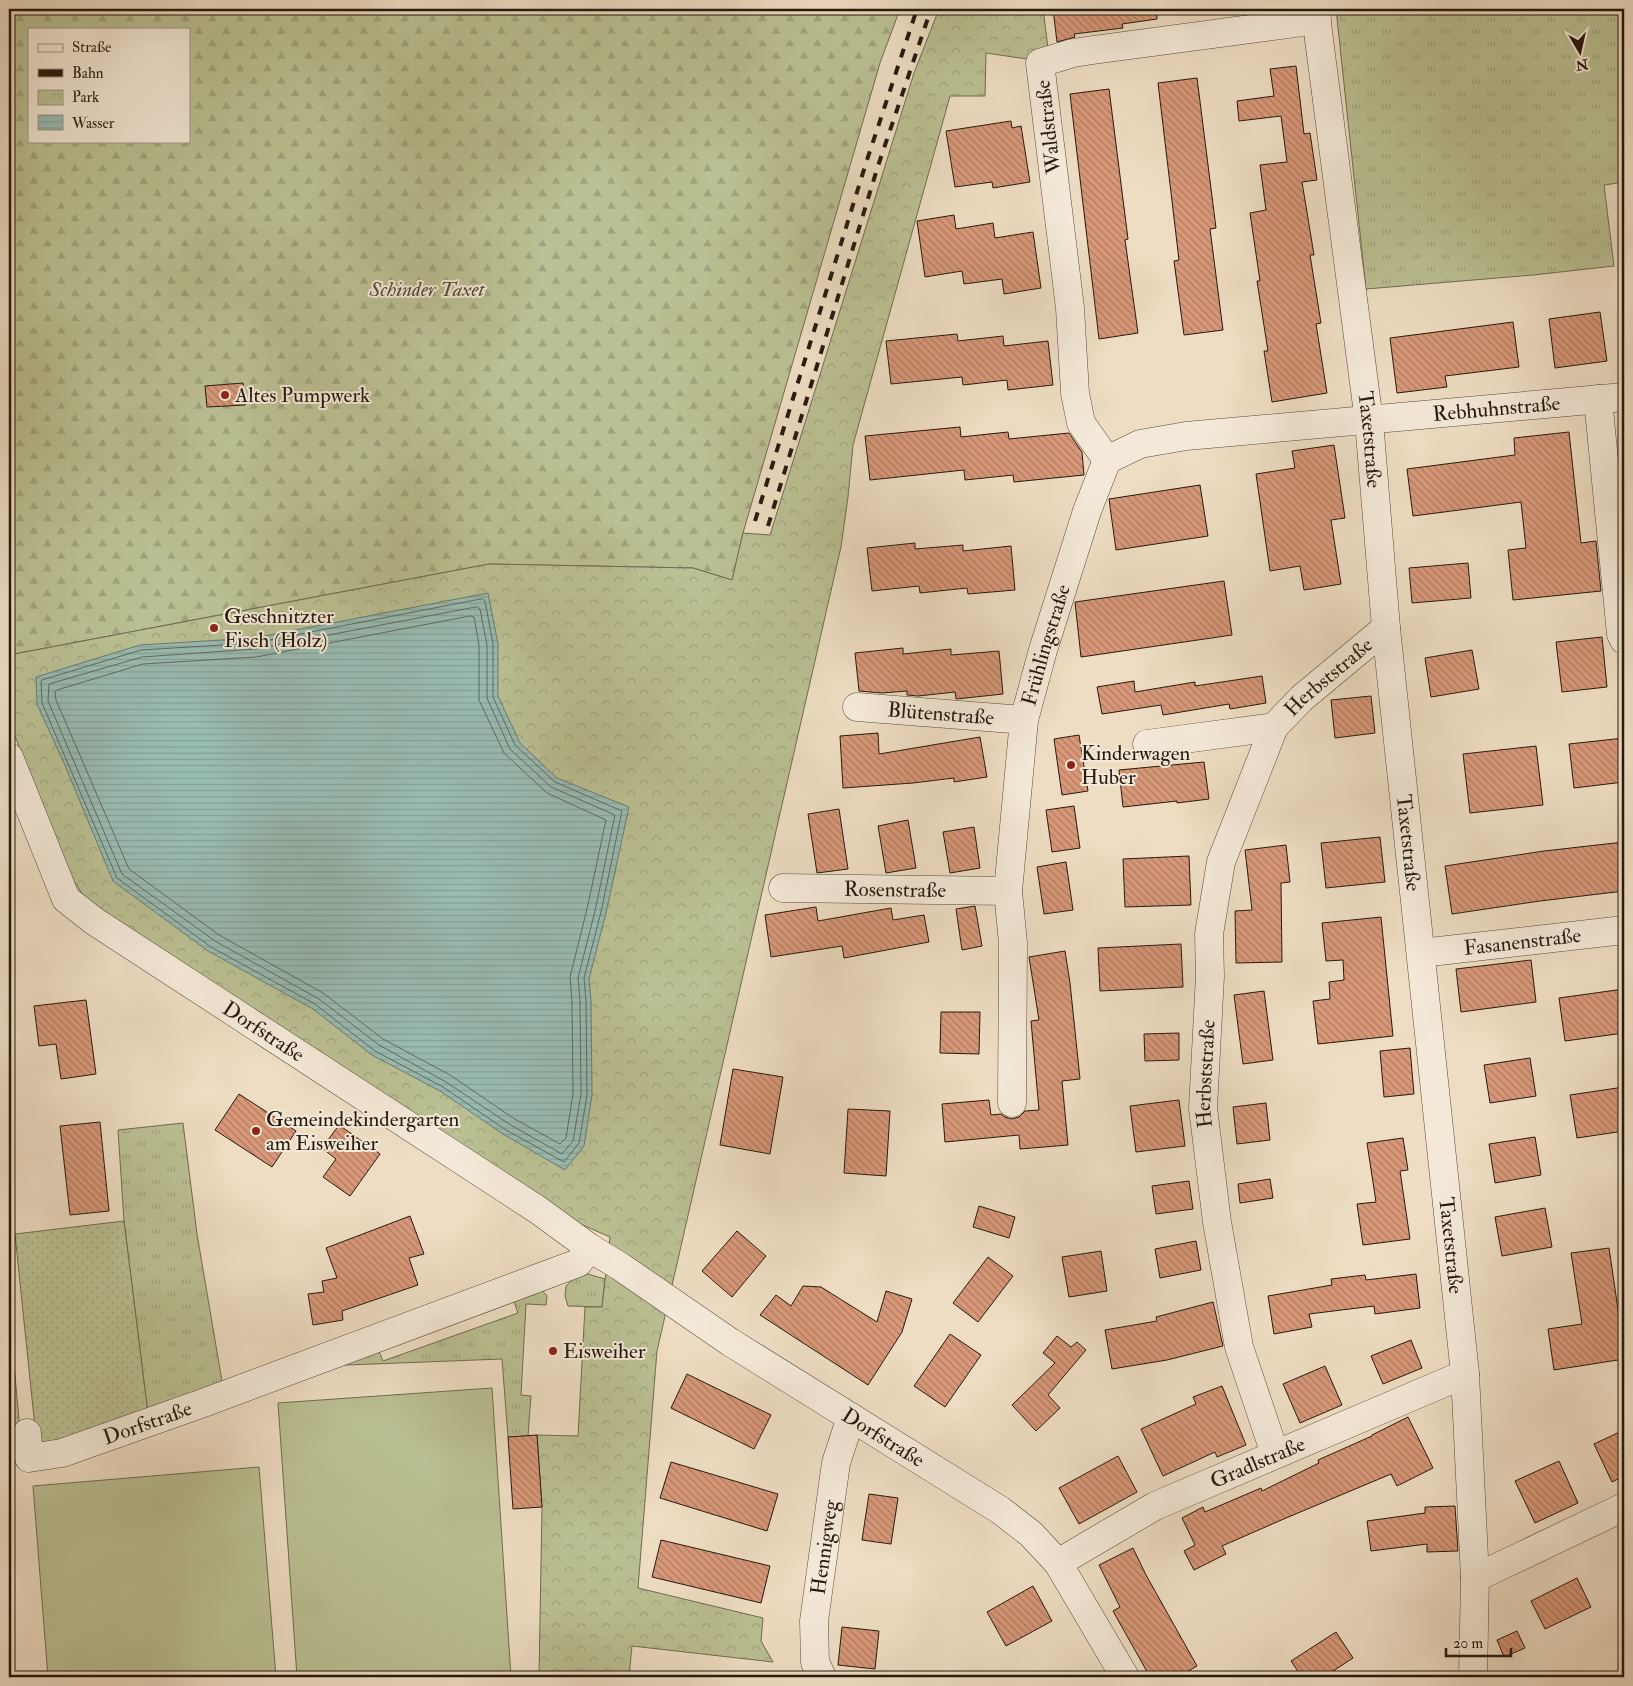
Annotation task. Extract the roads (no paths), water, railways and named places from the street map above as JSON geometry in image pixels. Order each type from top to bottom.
[{"type":"street","name":"Taxetstraße","points":[[1316,14],[1369,421],[1386,628],[1464,1374],[1475,1578],[1473,1677]]},
{"type":"street","name":"Waldstraße","points":[[1107,460],[1081,422],[1074,393],[1070,308],[1040,63],[1080,52],[1316,14]]},
{"type":"street","name":"Rebhuhnstraße","points":[[1369,421],[1624,397]]},
{"type":"street","points":[[1598,399],[1621,634],[1624,640]]},
{"type":"street","points":[[1107,460],[1140,444],[1186,436],[1369,421]]},
{"type":"street","name":"Frühlingstraße","points":[[1012,1103],[1013,943],[1008,891],[1024,720],[1043,650],[1087,510],[1107,460]]},
{"type":"street","name":"Herbststraße","points":[[1275,1454],[1240,1347],[1216,1222],[1203,1108],[1210,976],[1208,934],[1220,862],[1274,727],[1302,698],[1386,628]]},
{"type":"street","name":"Blütenstraße","points":[[857,707],[1024,720]]},
{"type":"street","name":"Herbststraße","points":[[1147,744],[1274,727]]},
{"type":"street","name":"Dorfstraße","points":[[9,757],[66,898],[94,921],[538,1210],[590,1248],[621,1267],[730,1342],[1000,1510],[1031,1534],[1058,1563],[1125,1677]]},
{"type":"street","name":"Rosenstraße","points":[[783,888],[1008,891]]},
{"type":"street","name":"Fasanenstraße","points":[[1421,952],[1624,930]]},
{"type":"street","name":"Dorfstraße","points":[[27,1433],[29,1458],[62,1453],[206,1402],[578,1263],[590,1248]]},
{"type":"street","name":"Gradlstraße","points":[[1058,1563],[1155,1506],[1464,1374]]},
{"type":"street","name":"Hennigweg","points":[[822,1677],[815,1662],[814,1621],[836,1463],[851,1417]]},
{"type":"street","points":[[1475,1578],[1624,1507]]},
{"type":"water","points":[[488,593],[498,644],[498,696],[520,743],[557,778],[629,807],[606,913],[589,979],[592,1095],[584,1146],[565,1170],[503,1134],[440,1091],[372,1055],[313,1009],[208,951],[113,881],[64,763],[37,704],[36,677],[140,645],[254,638]]},
{"type":"railway","points":[[755,521],[866,163],[917,9]]},
{"type":"railway","points":[[768,526],[878,166],[931,9]]},
{"type":"place","name":"Altes Pumpwerk","points":[[225,395]]},
{"type":"place","name":"Geschnitzter Fisch (Holz)","points":[[214,628]]},
{"type":"place","name":"Kinderwagen Huber","points":[[1071,765]]},
{"type":"place","name":"Gemeindekindergarten am Eisweiher","points":[[256,1131]]},
{"type":"place","name":"Eisweiher","points":[[553,1351]]},
{"type":"park label","name":"Schinder Taxet","points":[[427,289]]}]
